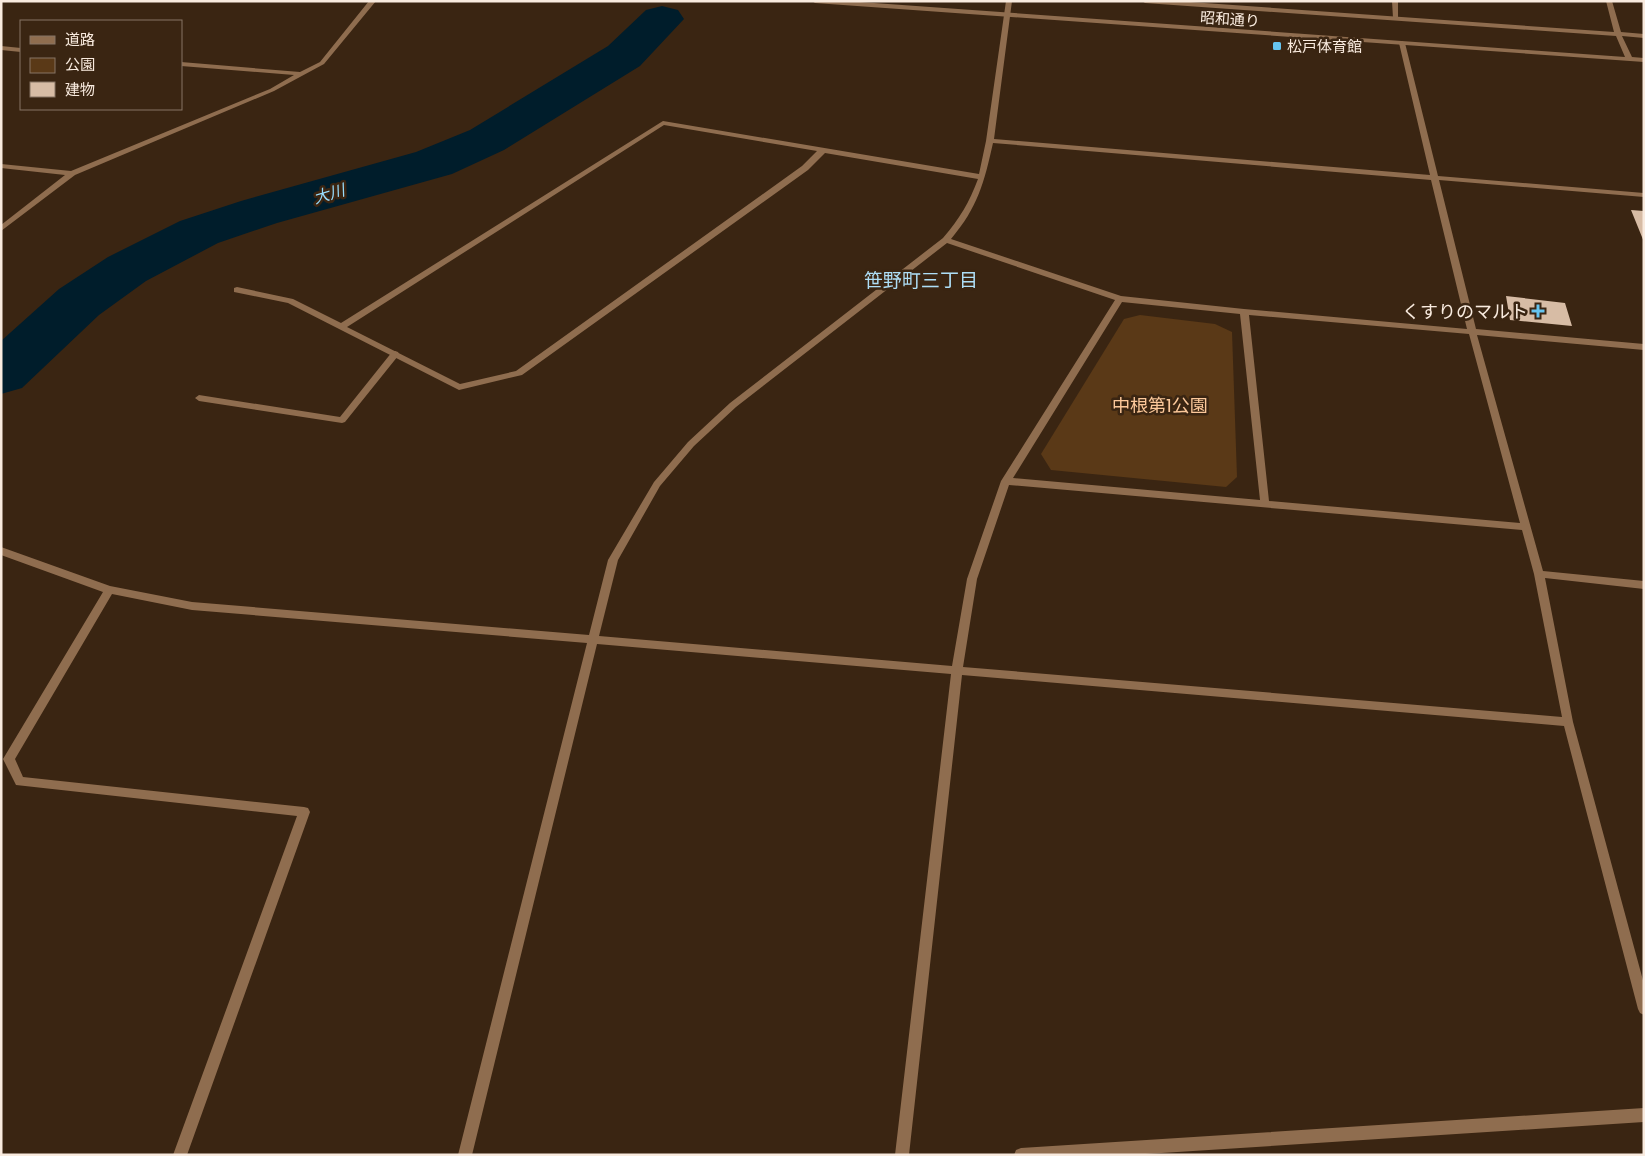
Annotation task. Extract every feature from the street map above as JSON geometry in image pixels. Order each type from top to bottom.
[{"type":"street","points":[[1,229],[72,173],[272,90],[302,75],[322,62],[373,1]]},
{"type":"street","name":"昭和通り","points":[[815,1],[1644,60]]},
{"type":"street","points":[[465,1155],[613,560],[657,484],[691,444],[733,405],[946,240],[962,221],[973,202],[982,177],[990,141],[1009,1]]},
{"type":"street","name":"昭和通り","points":[[1145,1],[1644,36]]},
{"type":"street","points":[[1395,1],[1396,18]]},
{"type":"street","points":[[1609,1],[1618,34],[1629,59]]},
{"type":"street","points":[[1402,43],[1472,331],[1539,574],[1568,722],[1644,1009]]},
{"type":"street","points":[[1,48],[20,50]]},
{"type":"street","points":[[182,64],[302,75]]},
{"type":"street","points":[[341,327],[663,123],[982,177]]},
{"type":"street","points":[[990,141],[1644,195]]},
{"type":"street","points":[[237,290],[290,301],[459,387],[518,373],[805,168],[822,151]]},
{"type":"street","points":[[1,166],[72,173]]},
{"type":"street","points":[[946,240],[1120,299],[1244,312],[1644,347]]},
{"type":"street","points":[[902,1155],[957,670],[972,579],[1006,481],[1120,299]]},
{"type":"street","points":[[1244,312],[1265,504]]},
{"type":"street","points":[[199,398],[342,420],[395,354]]},
{"type":"street","points":[[1006,481],[1526,527]]},
{"type":"street","points":[[1,551],[109,590],[192,606],[1568,722]]},
{"type":"street","points":[[1539,574],[1644,585]]},
{"type":"street","points":[[109,590],[9,759],[20,782],[304,812],[180,1155]]},
{"type":"street","points":[[1022,1155],[1644,1115]]},
{"type":"green space","name":"中根第1公園","points":[[1140,315],[1215,324],[1232,332],[1237,477],[1226,487],[1051,470],[1041,454],[1124,319]]},
{"type":"building","points":[[1631,210],[1644,211],[1644,242]]},
{"type":"building","name":"くすりのマルト","points":[[1506,296],[1565,303],[1572,326],[1510,320]]},
{"type":"waterway","name":"大川","points":[[1,374],[79,302],[127,269],[199,232],[259,212],[434,163],[487,140],[624,56],[662,19]]},
{"type":"place","name":"松戸体育館","points":[[1277,46]]},
{"type":"place","name":"くすりのマルト","points":[[1538,311]]},
{"type":"district","name":"笹野町三丁目","points":[[921,280]]}]
